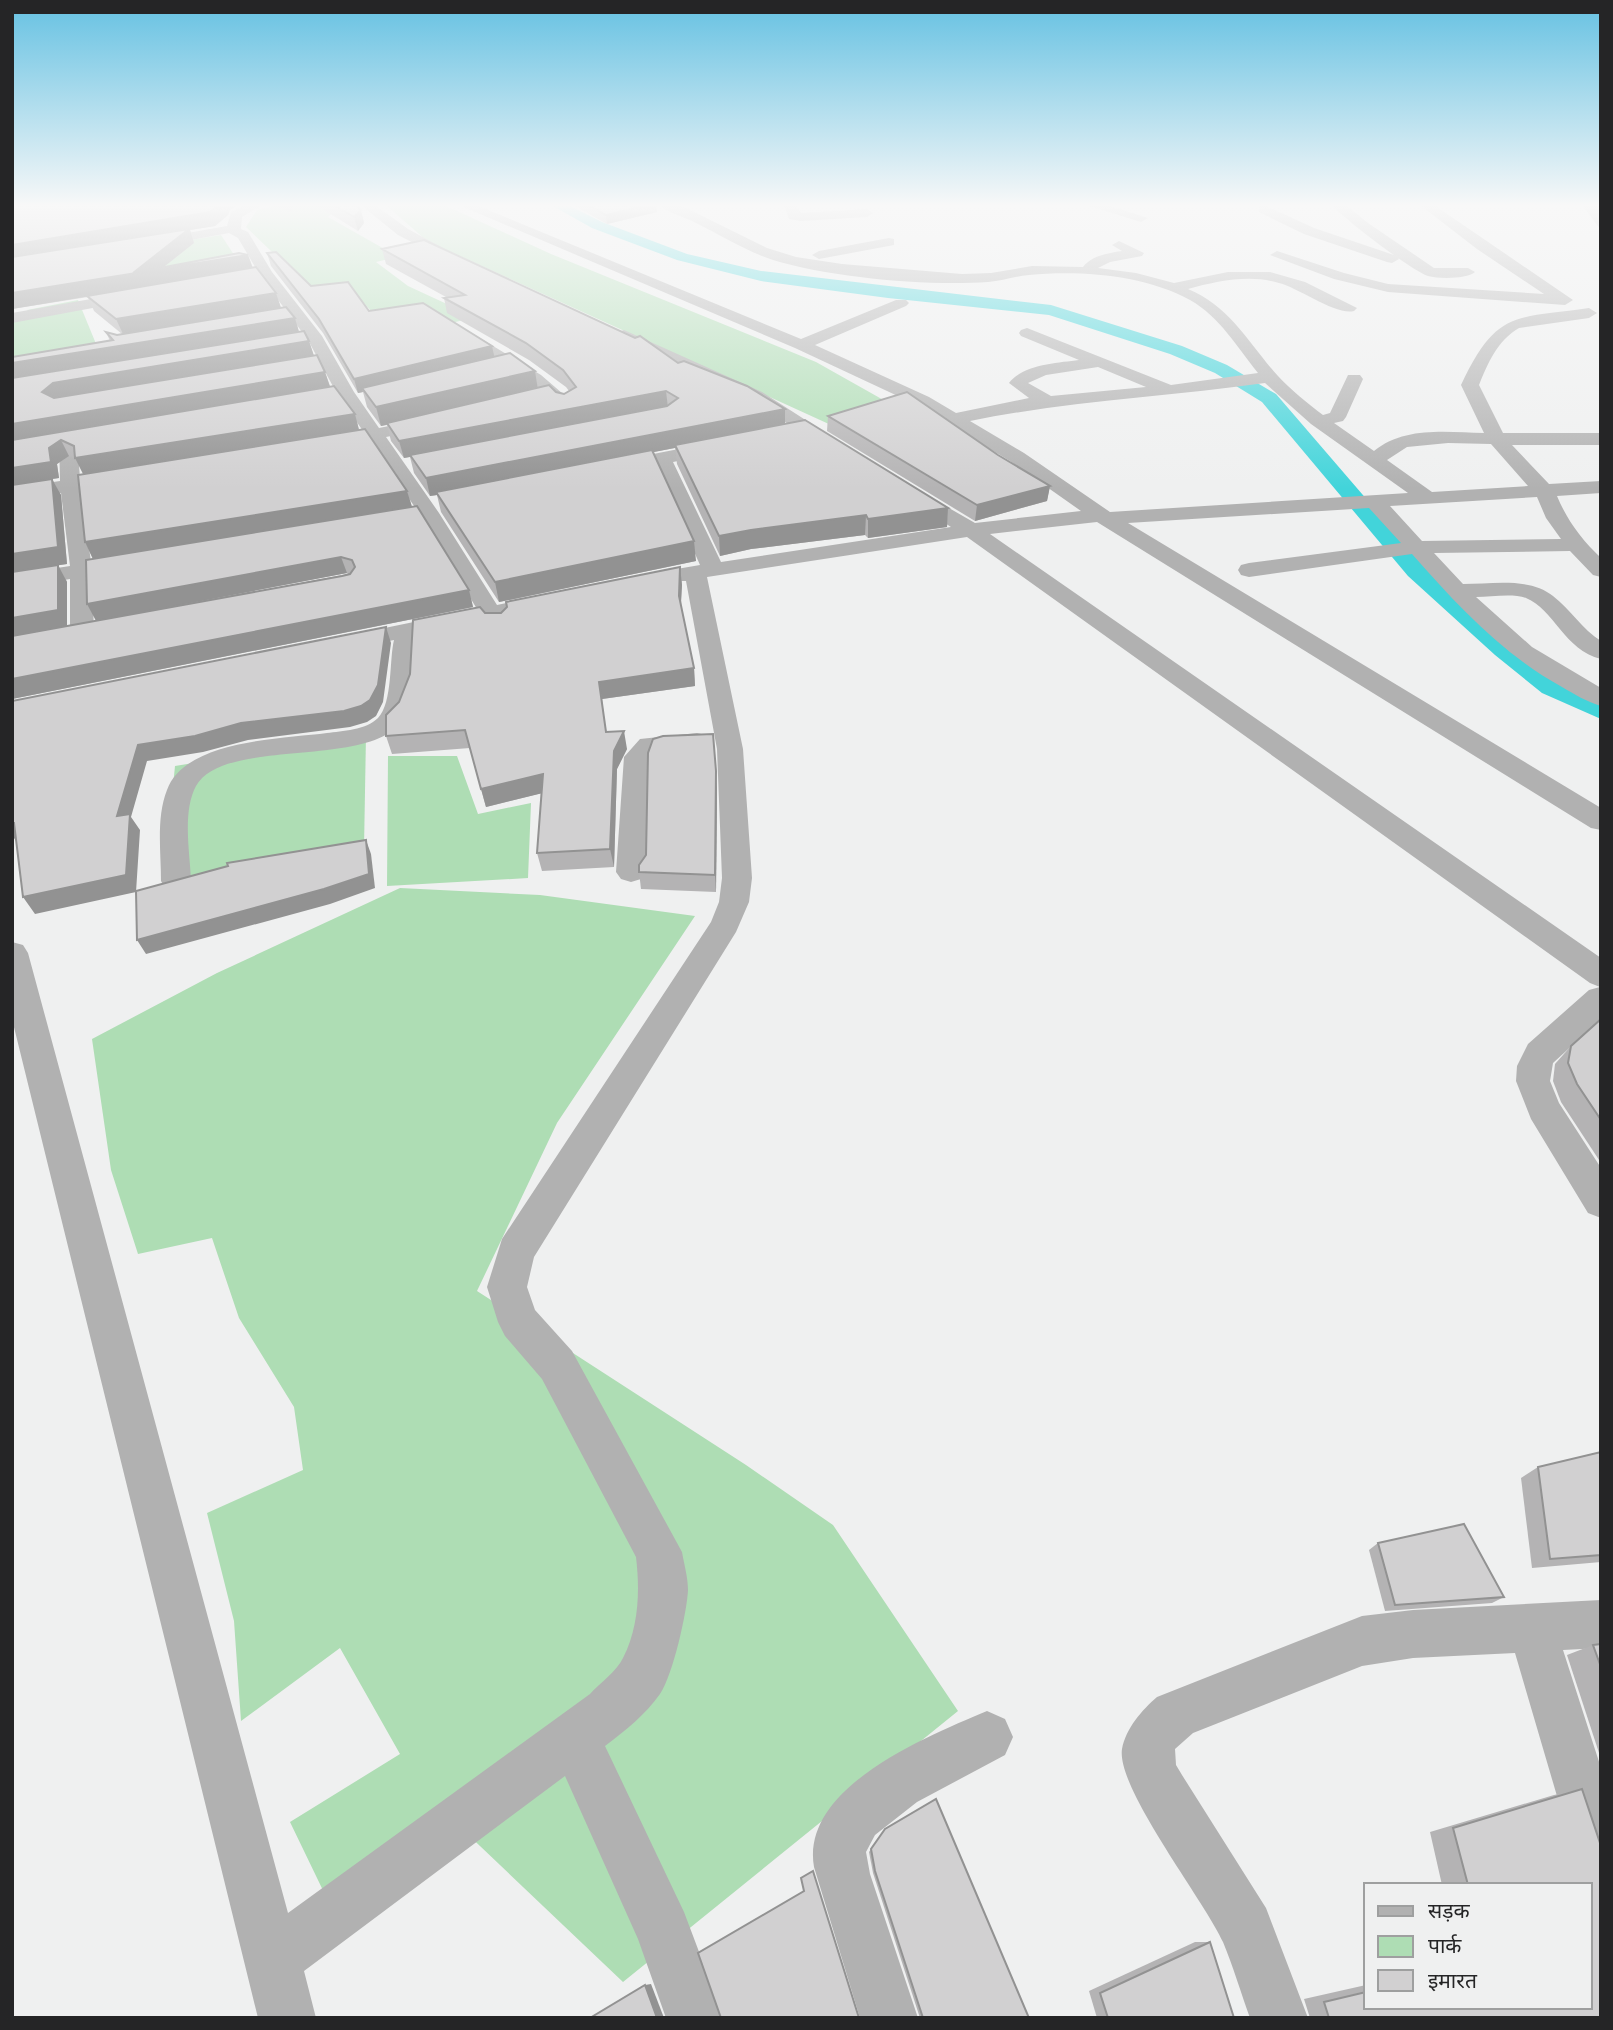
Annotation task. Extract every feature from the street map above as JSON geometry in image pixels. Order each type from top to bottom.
[{"type":"street","points":[[12,318],[117,300]]},
{"type":"street","points":[[277,300],[330,361],[355,397],[376,436],[494,618]]},
{"type":"street","points":[[692,300],[800,345],[923,401],[955,419],[1033,467],[1104,517],[1601,821]]},
{"type":"street","points":[[1199,300],[1217,314],[1251,379],[1324,423],[1428,498]]},
{"type":"street","points":[[1329,300],[1349,309]]},
{"type":"street","points":[[1561,300],[1595,314]]},
{"type":"street","points":[[800,345],[901,303]]},
{"type":"street","points":[[1595,314],[1516,324],[1507,328],[1488,350],[1470,385],[1496,439],[1545,492],[1556,518],[1576,545],[1601,570]]},
{"type":"street","points":[[445,321],[515,363],[558,393],[591,431],[579,434]]},
{"type":"street","points":[[12,333],[67,323]]},
{"type":"street","points":[[609,329],[735,385],[857,459]]},
{"type":"street","points":[[1027,333],[1169,390]]},
{"type":"street","points":[[303,366],[330,361]]},
{"type":"street","points":[[1048,402],[1017,383],[1019,380],[1032,374],[1101,362]]},
{"type":"street","points":[[491,369],[515,363]]},
{"type":"street","points":[[955,419],[1048,402],[1251,379]]},
{"type":"street","points":[[1324,423],[1337,417],[1354,379]]},
{"type":"street","points":[[532,399],[558,393]]},
{"type":"street","points":[[319,396],[355,397]]},
{"type":"street","points":[[65,401],[75,439],[71,485],[81,569],[82,633]]},
{"type":"street","points":[[310,447],[376,436],[454,418]]},
{"type":"street","points":[[1324,423],[1412,438],[1601,439]]},
{"type":"street","points":[[783,435],[810,429]]},
{"type":"street","points":[[1375,460],[1394,443],[1412,438]]},
{"type":"street","points":[[46,444],[75,439]]},
{"type":"street","points":[[596,471],[743,442]]},
{"type":"street","points":[[272,1959],[608,1712],[643,1675],[658,1626],[664,1589],[659,1552],[557,1365],[519,1322],[507,1287],[516,1252],[725,924],[734,902],[737,878],[728,740],[682,579],[662,458]]},
{"type":"street","points":[[398,468],[424,463]]},
{"type":"street","points":[[12,494],[137,474]]},
{"type":"street","points":[[892,481],[979,536],[1601,975]]},
{"type":"street","points":[[682,579],[1041,528],[1062,520],[1601,487]]},
{"type":"street","points":[[1373,500],[1419,547],[1457,592],[1514,644],[1537,661],[1601,698]]},
{"type":"street","points":[[404,518],[450,501]]},
{"type":"street","points":[[1250,570],[1419,547],[1576,545]]},
{"type":"street","points":[[12,582],[146,559]]},
{"type":"street","points":[[1457,592],[1529,591],[1547,602],[1577,636],[1601,652]]},
{"type":"street","points":[[494,618],[405,641],[326,652],[570,602]]},
{"type":"street","points":[[59,638],[109,628]]},
{"type":"street","points":[[176,881],[175,829],[179,796],[184,781],[191,772],[203,764],[230,755],[343,739],[381,728],[393,715],[402,675],[405,641]]},
{"type":"street","points":[[631,872],[634,769],[642,749],[660,743],[728,740]]},
{"type":"street","points":[[12,953],[287,2018]]},
{"type":"street","points":[[1601,999],[1540,1054],[1534,1066],[1533,1081],[1544,1109],[1601,1201]]},
{"type":"street","points":[[1279,2018],[1246,1928],[1163,1794],[1152,1770],[1149,1750],[1157,1731],[1175,1715],[1362,1641],[1413,1634],[1601,1624]]},
{"type":"street","points":[[1531,1626],[1601,1854]]},
{"type":"street","points":[[575,1737],[664,1932],[695,2018]]},
{"type":"street","points":[[889,2018],[846,1881],[839,1850],[846,1829],[869,1802],[987,1737]]},
{"type":"green space","points":[[78,300],[101,356],[12,371],[12,319],[31,315],[27,310]]},
{"type":"green space","points":[[361,300],[438,300],[475,317],[432,328],[380,321]]},
{"type":"green space","points":[[556,300],[663,300],[816,362],[887,402],[831,425]]},
{"type":"green space","points":[[366,735],[364,849],[163,886],[175,766]]},
{"type":"green space","points":[[388,756],[457,756],[478,814],[531,803],[528,878],[387,886]]},
{"type":"green space","points":[[400,888],[540,895],[695,916],[557,1123],[477,1291],[746,1465],[833,1525],[958,1711],[623,1982],[460,1827],[331,1907],[290,1822],[400,1754],[340,1648],[241,1721],[234,1621],[207,1513],[303,1470],[294,1407],[239,1318],[212,1238],[138,1254],[111,1170],[92,1039],[217,973]]},
{"type":"building","points":[[92,300],[235,300],[116,319]]},
{"type":"building","points":[[304,300],[361,300],[369,311],[423,303],[492,346],[354,379],[319,319]]},
{"type":"building","points":[[447,300],[553,300],[635,338],[640,336],[678,363],[684,361],[747,386],[785,409],[426,478],[410,455],[667,406],[678,398],[666,391],[399,441],[387,423],[549,385],[556,392],[564,394],[576,387],[563,370],[526,343]]},
{"type":"building","points":[[286,307],[295,318],[12,363],[12,357],[113,340],[106,332],[117,335]]},
{"type":"building","points":[[304,331],[309,341],[53,383],[42,392],[54,398],[317,355],[325,372],[12,424],[12,378]]},
{"type":"building","points":[[510,353],[535,371],[376,407],[362,388]]},
{"type":"building","points":[[334,386],[355,414],[75,458],[74,446],[61,440],[49,448],[51,462],[12,468],[12,440]]},
{"type":"building","points":[[907,392],[998,455],[1050,486],[977,505],[828,416]]},
{"type":"building","points":[[805,420],[948,508],[868,519],[866,515],[719,536],[675,445]]},
{"type":"building","points":[[365,429],[407,491],[85,542],[78,475]]},
{"type":"building","points":[[652,450],[694,541],[495,582],[436,492]]},
{"type":"building","points":[[52,479],[58,547],[12,554],[12,485]]},
{"type":"building","points":[[417,506],[469,590],[12,679],[12,636],[342,576],[350,574],[355,567],[352,560],[341,557],[87,604],[86,560]]},
{"type":"building","points":[[58,565],[58,610],[12,618],[12,572]]},
{"type":"building","points":[[680,567],[679,596],[694,668],[599,682],[606,732],[624,731],[614,751],[610,849],[537,853],[543,774],[481,789],[465,730],[386,736],[386,715],[399,702],[410,674],[413,620],[480,607],[485,613],[501,613],[507,607],[506,602]]},
{"type":"building","points":[[386,627],[378,685],[370,700],[361,706],[344,711],[241,723],[195,736],[138,745],[117,816],[130,814],[126,875],[23,897],[12,823],[12,701]]},
{"type":"building","points":[[713,734],[716,771],[715,875],[639,872],[639,865],[646,855],[648,753],[653,739],[663,736]]},
{"type":"building","points":[[366,840],[369,874],[324,889],[137,940],[136,891],[228,866],[227,863]]},
{"type":"building","points":[[1601,1019],[1601,1120],[1577,1084],[1568,1063],[1571,1046]]},
{"type":"building","points":[[1601,1452],[1601,1555],[1550,1559],[1538,1467]]},
{"type":"building","points":[[1464,1524],[1504,1597],[1395,1605],[1378,1543]]},
{"type":"building","points":[[1601,1644],[1601,1667],[1593,1645]]},
{"type":"building","points":[[1582,1789],[1601,1846],[1601,2018],[1329,2018],[1324,2002],[1364,1992],[1364,2009],[1592,2009],[1592,1883],[1467,1883],[1453,1828]]},
{"type":"building","points":[[936,1799],[1029,2018],[923,2018],[875,1871],[871,1849],[885,1829]]},
{"type":"building","points":[[813,1871],[859,2018],[721,2018],[698,1953],[804,1891],[801,1878]]},
{"type":"building","points":[[1210,1942],[1234,2018],[1108,2018],[1100,1993]]},
{"type":"building","points":[[645,1985],[657,2018],[590,2018]]},
{"type":"waterway","points":[[953,300],[1051,310],[1176,350],[1221,369],[1269,398],[1416,571],[1504,650],[1551,687],[1601,711]]}]
